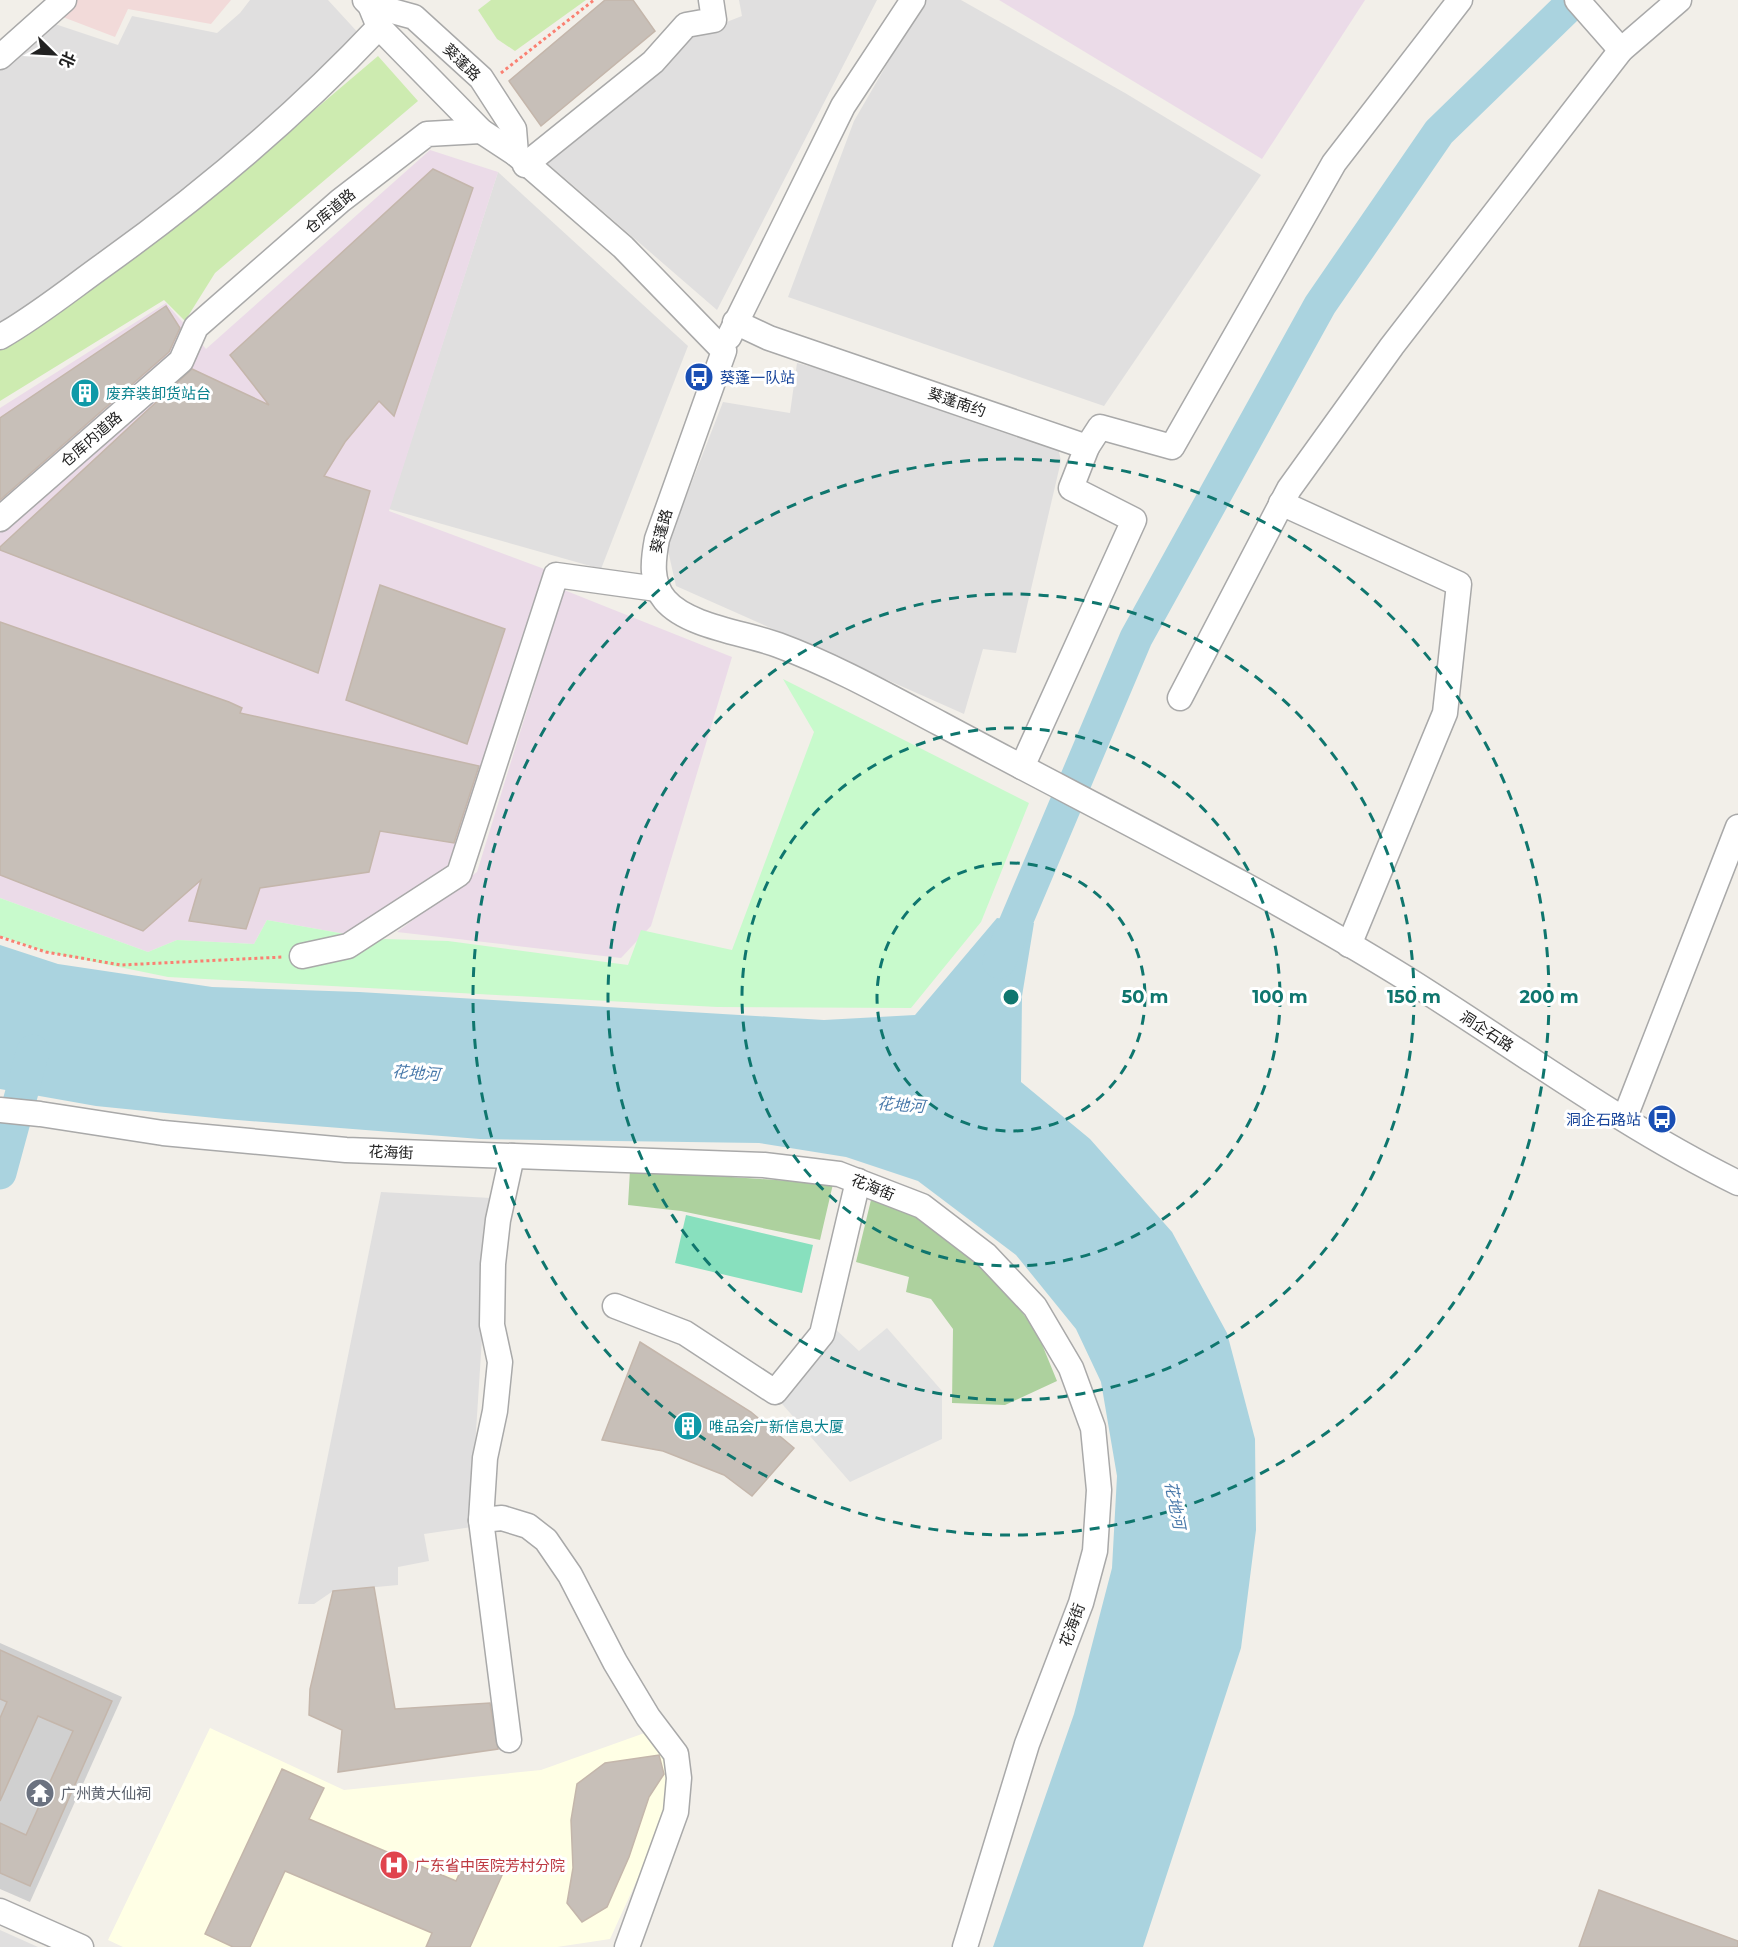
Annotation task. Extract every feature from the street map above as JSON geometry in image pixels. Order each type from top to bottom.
[{"type":"street","points":[[0,57],[64,0]]},
{"type":"street","points":[[520,160],[653,62],[686,25],[714,20],[711,0]]},
{"type":"street","name":"葵蓬路","points":[[657,588],[652,564],[657,539],[735,322],[843,106],[913,0]]},
{"type":"street","points":[[302,956],[348,946],[459,874],[556,575],[657,588],[667,603],[688,617],[778,645],[828,667],[1026,769],[1134,520],[1071,488],[1087,447],[1100,427],[1172,447],[1334,163],[1460,0]]},
{"type":"street","points":[[1577,0],[1621,50]]},
{"type":"street","points":[[1180,698],[1289,489],[1392,346],[1621,50],[1679,0]]},
{"type":"street","points":[[0,337],[174,214],[230,170],[299,109],[372,8],[481,131],[520,160],[623,247],[724,351]]},
{"type":"street","name":"葵蓬路","points":[[372,8],[414,17],[481,78],[513,129],[520,160]]},
{"type":"street","name":"仓库道路","points":[[196,327],[340,201],[427,134],[481,131]]},
{"type":"street","name":"葵蓬南约","points":[[735,322],[769,338],[1087,447]]},
{"type":"street","name":"仓库内道路","points":[[0,519],[181,361],[196,327]]},
{"type":"street","points":[[1281,503],[1459,584],[1445,713],[1349,945]]},
{"type":"street","name":"洞企石路","points":[[1026,769],[1349,945],[1625,1117],[1738,1183]]},
{"type":"street","points":[[1625,1117],[1738,827]]},
{"type":"street","name":"花海街","points":[[0,1110],[43,1114],[109,1126],[268,1144],[346,1150],[764,1165],[839,1174],[922,1206],[986,1255],[1035,1307],[1071,1368],[1093,1428],[1099,1490],[1095,1551],[1081,1603],[1027,1744],[965,1947]]},
{"type":"street","points":[[509,1740],[481,1520],[485,1458],[495,1411],[500,1362],[492,1324],[493,1264],[498,1220],[512,1156]]},
{"type":"street","points":[[615,1306],[685,1333],[775,1392],[822,1334],[858,1181]]},
{"type":"street","points":[[481,1520],[502,1518],[528,1526],[546,1540],[570,1575],[615,1662],[648,1717],[676,1754],[679,1778],[676,1812],[627,1947]]},
{"type":"street","points":[[0,1911],[81,1947]]},
{"type":"path","points":[[500,74],[594,0]]},
{"type":"path","points":[[0,936],[46,952],[121,965],[302,956]]},
{"type":"shaded area","points":[[70,0],[231,0],[211,24],[128,9],[115,37],[55,14]]},
{"type":"shaded area","points":[[250,0],[328,0],[362,37],[138,232],[0,324],[0,64],[49,22],[118,45],[132,16],[217,33],[240,13]]},
{"type":"shaded area","points":[[739,0],[877,0],[717,310],[546,162],[688,37],[742,16]]},
{"type":"shaded area","points":[[924,0],[961,0],[1125,93],[1261,175],[1104,406],[788,297],[854,121]]},
{"type":"shaded area","points":[[999,0],[1365,0],[1262,159]]},
{"type":"shaded area","points":[[430,150],[498,172],[389,511],[547,570],[459,874],[345,934],[267,920],[254,944],[177,940],[148,952],[0,898],[0,408],[166,303],[206,349]]},
{"type":"shaded area","points":[[498,172],[688,346],[601,569],[389,509]]},
{"type":"shaded area","points":[[797,363],[1054,429],[1061,461],[1016,653],[983,649],[964,714],[676,586],[667,546],[723,402],[790,413]]},
{"type":"shaded area","points":[[564,590],[732,657],[651,926],[621,958],[397,932],[477,872]]},
{"type":"shaded area","points":[[381,1192],[491,1198],[473,1478],[472,1527],[424,1534],[429,1561],[398,1567],[398,1585],[333,1591],[314,1604],[298,1604]]},
{"type":"shaded area","points":[[833,1327],[859,1351],[887,1328],[942,1391],[942,1439],[850,1482],[777,1398]]},
{"type":"shaded area","name":"广州黄大仙祠","points":[[0,1643],[122,1697],[30,1902],[0,1889]]},
{"type":"shaded area","name":"广东省中医院芳村分院","points":[[210,1728],[344,1790],[541,1770],[653,1730],[686,1773],[610,1939],[557,1947],[123,1947],[108,1940]]},
{"type":"shaded area","points":[[0,1930],[38,1947],[0,1947]]},
{"type":"green space","points":[[491,0],[586,0],[515,51],[497,39],[478,10]]},
{"type":"green space","points":[[378,56],[418,101],[215,273],[185,321],[164,300],[0,401],[0,346],[131,261],[206,202]]},
{"type":"green space","points":[[783,679],[1029,803],[981,922],[911,1008],[717,1007],[168,977],[46,952],[0,936],[0,898],[148,952],[177,940],[254,944],[267,920],[345,934],[305,955],[385,939],[448,941],[628,965],[641,930],[732,950],[814,732]]},
{"type":"green space","points":[[630,1170],[833,1184],[820,1240],[681,1211],[628,1205]]},
{"type":"green space","points":[[871,1200],[919,1216],[974,1259],[1006,1291],[1037,1332],[1057,1381],[1005,1405],[952,1403],[953,1329],[931,1299],[906,1292],[909,1277],[856,1262]]},
{"type":"green space","points":[[686,1215],[813,1245],[802,1293],[675,1263]]},
{"type":"water","name":"花地河","points":[[997,918],[1034,923],[1022,996],[1021,1082],[1090,1139],[1172,1232],[1227,1333],[1255,1439],[1256,1530],[1241,1648],[1143,1947],[993,1947],[1074,1714],[1112,1568],[1117,1476],[1101,1382],[1076,1329],[1016,1255],[918,1181],[846,1157],[759,1143],[480,1139],[225,1119],[96,1106],[0,1089],[0,945],[58,964],[212,987],[359,992],[824,1020],[915,1015]]},
{"type":"building","points":[[605,0],[633,0],[655,31],[541,126],[509,81]]},
{"type":"building","points":[[433,169],[473,188],[394,416],[379,401],[345,442],[324,476],[370,491],[318,673],[0,550],[0,547],[192,369],[269,405],[230,355]]},
{"type":"building","name":"废弃装卸货站台","points":[[166,306],[180,328],[169,352],[0,500],[0,418]]},
{"type":"building","points":[[380,585],[505,629],[467,744],[346,700]]},
{"type":"building","points":[[0,622],[229,702],[242,708],[240,713],[479,766],[454,843],[380,831],[369,872],[260,888],[246,929],[189,921],[201,880],[143,931],[0,875]]},
{"type":"building","name":"唯品会广新信息大厦","points":[[640,1342],[751,1412],[794,1448],[752,1496],[724,1475],[663,1451],[602,1440]]},
{"type":"building","points":[[374,1587],[395,1709],[490,1703],[498,1749],[338,1772],[342,1730],[309,1715],[310,1689],[333,1591]]},
{"type":"building","name":"广州黄大仙祠","points":[[0,1650],[112,1701],[30,1886],[0,1873],[0,1823],[26,1835],[73,1731],[38,1716],[0,1801],[0,1718],[7,1702],[0,1699]]},
{"type":"building","points":[[659,1755],[664,1774],[649,1797],[629,1857],[607,1907],[582,1922],[567,1903],[573,1868],[571,1820],[577,1784],[605,1763]]},
{"type":"building","points":[[282,1769],[324,1788],[309,1819],[456,1881],[467,1857],[503,1873],[470,1947],[426,1947],[432,1933],[285,1871],[250,1947],[233,1947],[205,1934]]},
{"type":"building","points":[[1599,1890],[1738,1941],[1738,1947],[1579,1947]]},
{"type":"waterway","points":[[999,962],[1136,638],[1320,305],[1439,132],[1575,0]]},
{"type":"waterway","points":[[0,1173],[33,1051]]},
{"type":"place","name":"葵蓬一队站","points":[[699,377]]},
{"type":"place","name":"废弃装卸货站台","points":[[85,393]]},
{"type":"place","name":"洞企石路站","points":[[1662,1119]]},
{"type":"place","name":"唯品会广新信息大厦","points":[[688,1426]]},
{"type":"place","name":"广州黄大仙祠","points":[[40,1793]]},
{"type":"place","name":"广东省中医院芳村分院","points":[[394,1865]]}]
